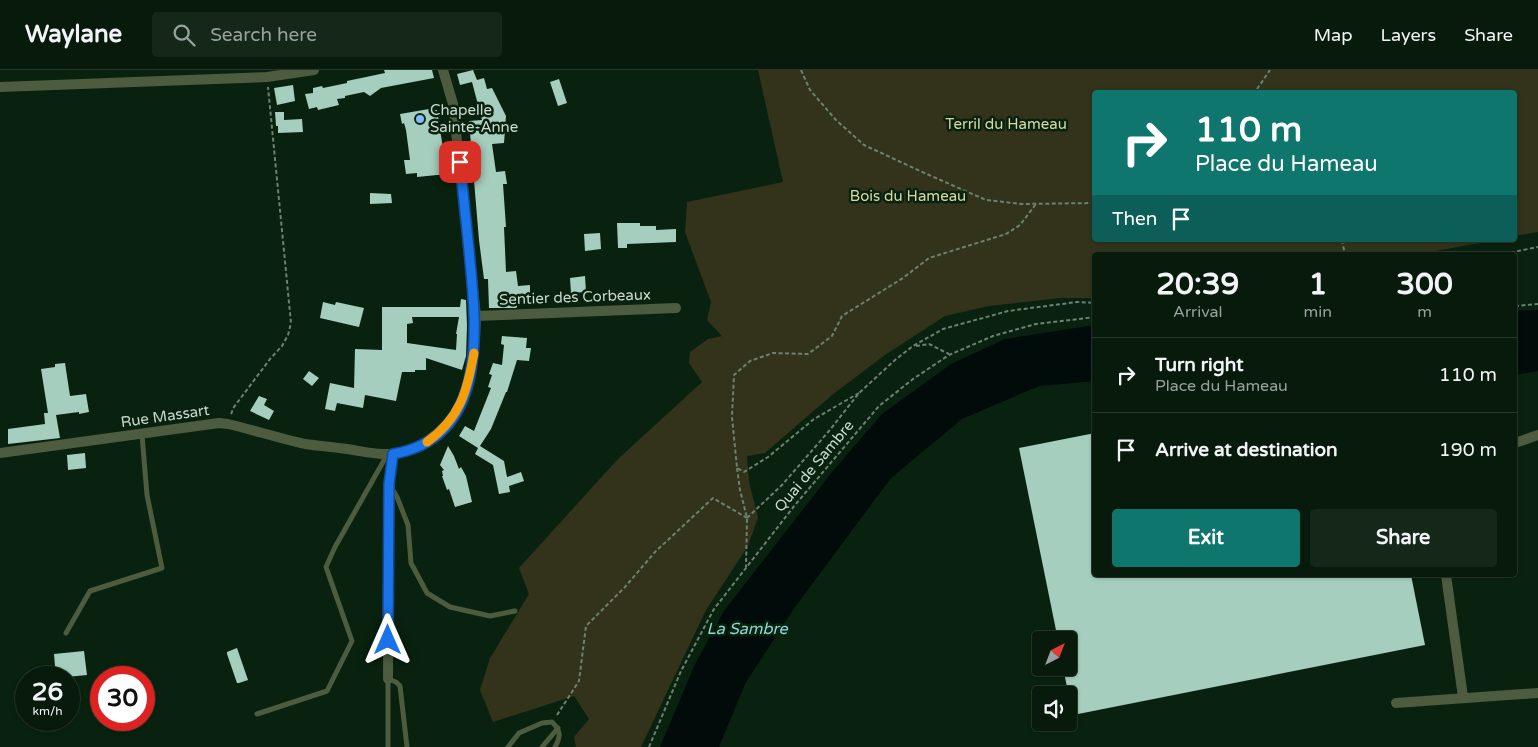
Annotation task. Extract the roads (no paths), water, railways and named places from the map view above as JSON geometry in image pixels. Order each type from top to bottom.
[{"type":"street","points":[[0,87],[267,77],[314,70]]},
{"type":"street","points":[[388,680],[390,454],[410,451],[422,445],[448,424],[457,412],[471,370],[475,347],[476,316],[453,104],[443,70]]},
{"type":"street","name":"Sentier des Corbeaux","points":[[476,316],[676,308]]},
{"type":"street","name":"Rue Massart","points":[[0,453],[219,423],[306,444],[390,454]]},
{"type":"street","points":[[1517,442],[1538,434]]},
{"type":"street","points":[[1446,577],[1464,698]]},
{"type":"street","points":[[1396,703],[1538,693]]},
{"type":"lane","points":[[66,633],[90,591],[162,568],[147,495],[142,435]]},
{"type":"lane","points":[[257,714],[327,691],[352,641],[326,567],[335,547],[390,454]]},
{"type":"lane","points":[[389,484],[397,497],[408,525],[411,563],[427,593],[450,607],[490,616],[515,611]]},
{"type":"lane","points":[[388,747],[388,680],[396,682],[400,686],[407,747]]},
{"type":"lane","points":[[508,747],[518,733],[542,723],[552,722],[558,728],[560,736],[555,747]]},
{"type":"lane","points":[[542,747],[558,728]]},
{"type":"water","points":[[1538,310],[1538,371],[1517,375],[1517,311]]},
{"type":"water","name":"La Sambre","points":[[1092,325],[1092,381],[1039,386],[962,419],[891,478],[795,607],[746,682],[719,747],[660,747],[695,664],[724,611],[833,471],[882,414],[951,364],[1005,339]]},
{"type":"place","name":"Chapelle Sainte-Anne","points":[[420,119]]},
{"type":"park label","name":"Terril du Hameau","points":[[1006,124]]},
{"type":"park label","name":"Bois du Hameau","points":[[908,196]]}]
